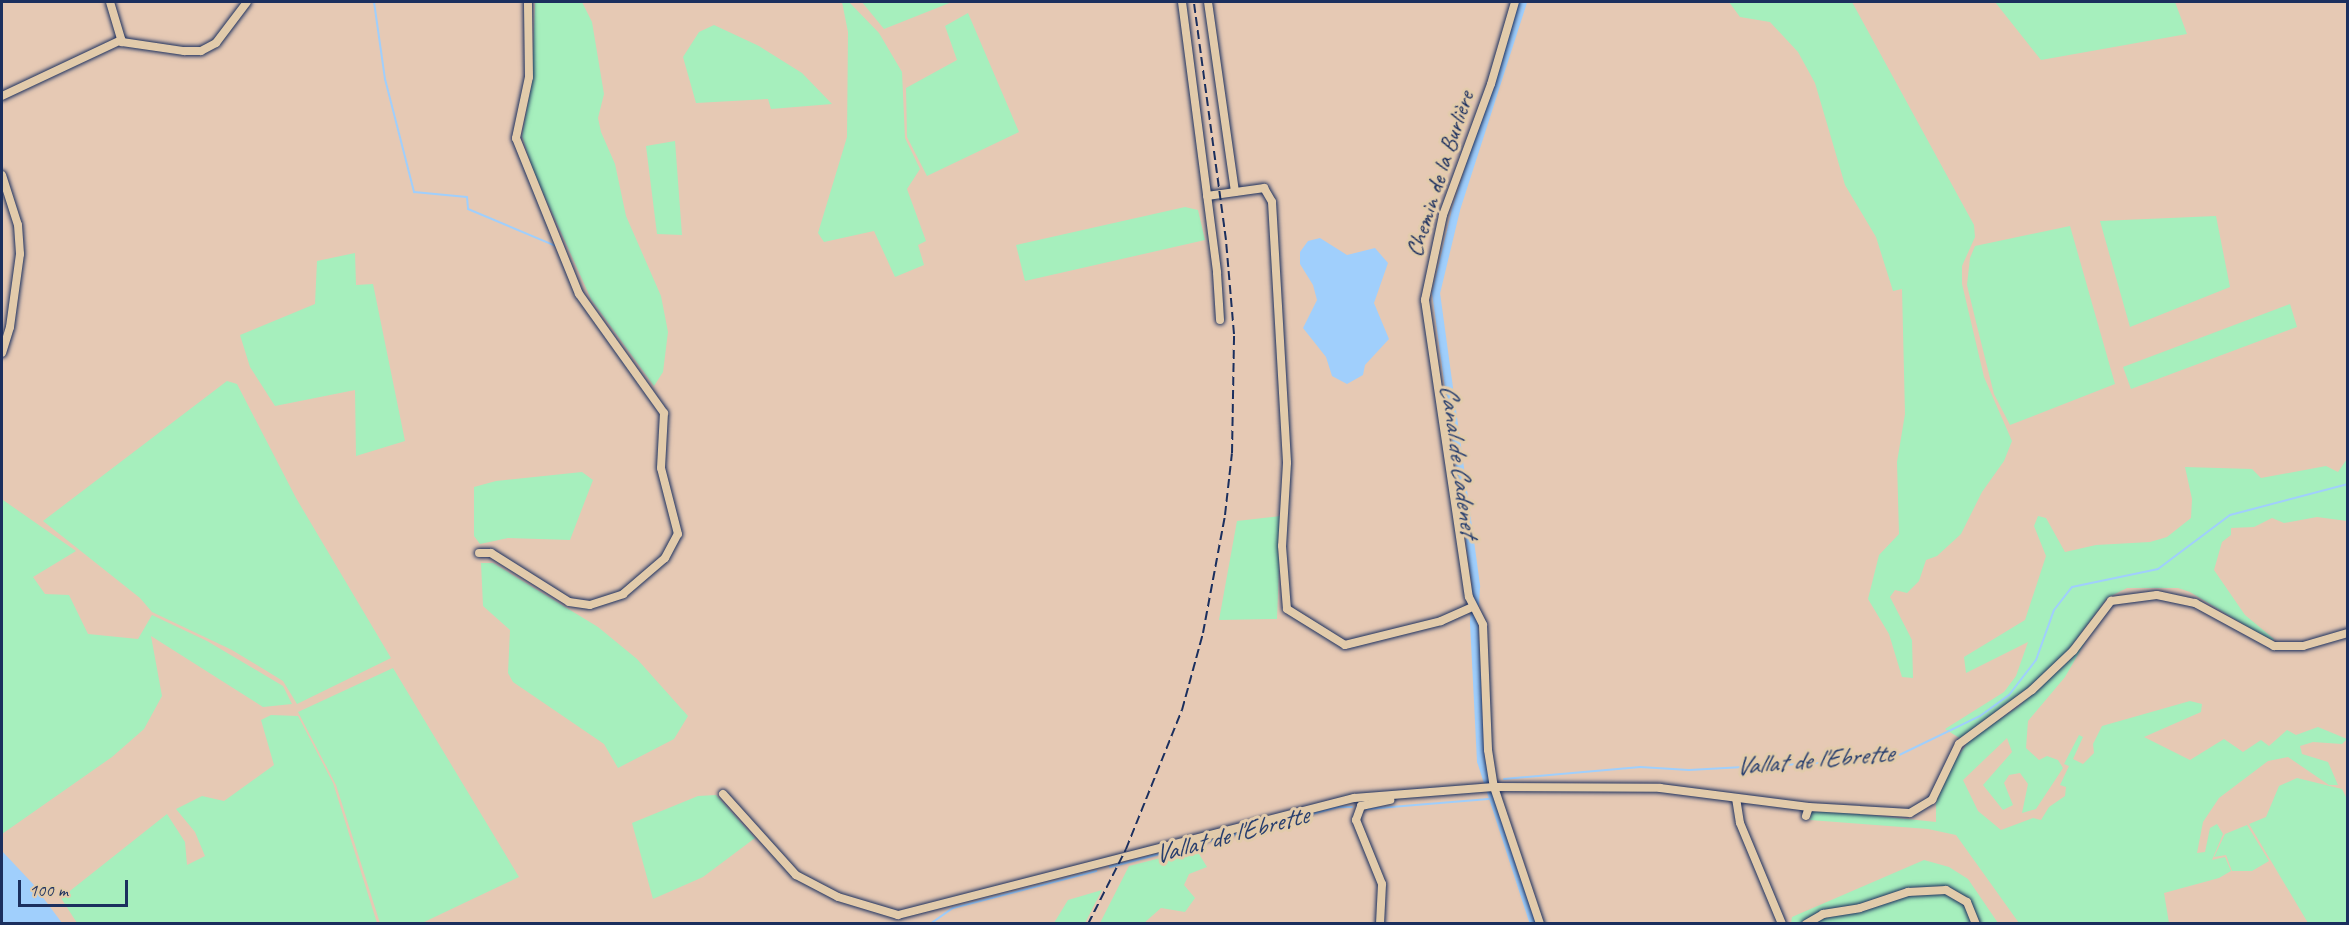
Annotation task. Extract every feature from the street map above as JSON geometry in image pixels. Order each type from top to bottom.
[{"type":"street","points":[[110,2],[122,41]]},
{"type":"street","points":[[2,96],[122,41],[201,51],[216,43],[247,2]]},
{"type":"street","points":[[479,553],[497,557],[569,602],[590,605],[623,594],[665,558],[678,534],[661,468],[664,413],[579,294],[516,138],[528,77],[528,2]]},
{"type":"street","points":[[1182,2],[1207,196],[1220,320]]},
{"type":"street","points":[[1208,2],[1235,192]]},
{"type":"street","name":"Chemin de la Burlière","points":[[1515,2],[1491,84],[1443,215],[1425,292],[1426,318],[1473,608],[1483,626],[1489,788],[1540,924]]},
{"type":"street","points":[[2,175],[18,225],[20,254],[18,286],[2,353]]},
{"type":"street","points":[[1207,196],[1264,188],[1272,202],[1287,463],[1282,546],[1287,609],[1345,645],[1442,621],[1473,608]]},
{"type":"street","points":[[723,794],[796,875],[838,897],[898,915],[1354,798],[1489,788],[1660,788],[1809,807],[1902,813],[1928,805],[1959,744],[2032,690],[2073,651],[2106,605],[2118,598],[2157,595],[2195,603],[2274,646],[2302,646],[2348,633]]},
{"type":"street","points":[[1380,924],[1382,884],[1356,815],[1366,804],[1409,795]]},
{"type":"street","points":[[1736,798],[1740,823],[1782,924]]},
{"type":"street","points":[[1806,816],[1809,807]]},
{"type":"street","points":[[1806,924],[1823,914],[1860,908],[1908,892],[1946,890],[1967,902],[1976,924]]},
{"type":"green space","points":[[535,2],[582,2],[592,22],[604,94],[598,118],[601,132],[615,164],[626,216],[661,296],[668,332],[663,372],[654,386],[591,299],[533,170],[522,136],[532,82]]},
{"type":"green space","points":[[842,2],[849,2],[879,33],[902,72],[905,138],[920,169],[907,189],[926,241],[918,245],[924,265],[895,277],[874,231],[824,242],[818,233],[847,137],[848,32]]},
{"type":"green space","points":[[862,2],[952,2],[884,29]]},
{"type":"green space","points":[[1729,2],[1852,2],[1974,225],[1975,237],[1962,266],[1962,284],[1984,377],[2012,441],[2004,461],[1982,492],[1961,534],[1937,556],[1926,560],[1919,581],[1907,593],[1895,590],[1890,597],[1912,640],[1913,678],[1902,677],[1889,634],[1868,599],[1879,555],[1899,534],[1897,462],[1905,414],[1902,289],[1893,291],[1876,237],[1845,185],[1815,83],[1798,52],[1770,22],[1740,17]]},
{"type":"green space","points":[[1995,2],[2175,2],[2187,34],[2041,60]]},
{"type":"green space","points":[[968,13],[1019,132],[927,176],[907,137],[906,88],[957,60],[945,26]]},
{"type":"green space","points":[[714,25],[759,46],[802,73],[832,104],[771,109],[768,99],[696,103],[683,57],[699,32]]},
{"type":"green space","points":[[675,141],[682,235],[657,234],[646,146]]},
{"type":"green space","points":[[1185,207],[1198,210],[1205,240],[1025,281],[1016,245]]},
{"type":"green space","points":[[2216,216],[2230,287],[2130,327],[2100,221]]},
{"type":"green space","points":[[2070,226],[2115,384],[2010,425],[1994,394],[1967,285],[1970,258],[1975,246]]},
{"type":"green space","points":[[355,253],[356,285],[373,284],[405,441],[356,456],[355,390],[275,406],[250,367],[240,335],[315,304],[317,261]]},
{"type":"green space","points":[[2290,304],[2297,327],[2131,389],[2123,367]]},
{"type":"green space","points":[[227,381],[237,384],[296,498],[391,658],[297,704],[283,681],[232,650],[152,612],[140,598],[43,521]]},
{"type":"green space","points":[[2347,459],[2347,521],[2317,517],[2284,523],[2272,518],[2254,527],[2231,528],[2231,535],[2222,542],[2214,570],[2245,615],[2274,639],[2271,641],[2190,592],[2178,588],[2127,588],[2107,598],[2054,669],[1961,739],[1945,729],[2004,692],[2016,676],[2028,642],[1966,673],[1964,657],[2025,620],[2046,556],[2034,526],[2038,516],[2046,518],[2065,552],[2096,545],[2150,542],[2167,537],[2191,518],[2192,499],[2185,467],[2252,469],[2261,478],[2326,466],[2338,472]]},
{"type":"green space","points":[[582,472],[593,480],[570,540],[508,538],[480,544],[474,536],[474,487],[496,481]]},
{"type":"green space","points":[[3,500],[76,551],[33,577],[45,594],[69,595],[88,634],[138,639],[152,615],[207,641],[283,686],[292,704],[263,707],[151,636],[162,696],[144,729],[112,757],[2,834]]},
{"type":"green space","points":[[1281,516],[1277,619],[1219,620],[1237,521]]},
{"type":"green space","points":[[481,563],[493,563],[598,627],[637,659],[688,716],[674,739],[618,768],[604,744],[513,682],[508,673],[510,630],[483,606]]},
{"type":"green space","points":[[2091,632],[2065,677],[2028,721],[2026,748],[2039,760],[2047,756],[2058,760],[2063,768],[2036,809],[2022,813],[2028,784],[2020,773],[2009,775],[2004,783],[2013,805],[2003,810],[1983,785],[2012,752],[2007,738],[1963,780],[1978,811],[2001,830],[2033,818],[2041,820],[2049,807],[2065,796],[2066,787],[2060,785],[2069,766],[2064,764],[2079,735],[2083,737],[2073,759],[2083,764],[2094,753],[2093,744],[2102,726],[2190,701],[2202,704],[2201,712],[2144,737],[2190,760],[2224,739],[2243,752],[2261,740],[2269,746],[2287,730],[2296,735],[2318,727],[2347,739],[2342,744],[2313,742],[2300,746],[2302,754],[2328,762],[2338,785],[2329,785],[2288,757],[2268,761],[2219,798],[2203,822],[2197,853],[2205,852],[2210,828],[2217,824],[2223,834],[2212,860],[2225,857],[2231,871],[2219,878],[2164,893],[2169,923],[2019,923],[1956,835],[1928,829],[1810,820],[1812,809],[1936,822],[1936,803],[1950,768],[1970,739],[2018,707],[2073,657]]},
{"type":"green space","points":[[393,668],[519,877],[422,923],[380,923],[336,785],[298,712]]},
{"type":"green space","points":[[271,715],[298,716],[333,783],[377,923],[77,923],[61,898],[167,814],[185,842],[187,865],[205,856],[195,832],[176,809],[202,796],[224,801],[274,765],[261,720]]},
{"type":"green space","points":[[2297,778],[2342,789],[2347,799],[2347,923],[2308,923],[2249,824],[2266,817],[2279,786]]},
{"type":"green space","points":[[716,795],[755,838],[703,877],[653,899],[632,823],[698,796]]},
{"type":"green space","points":[[2247,825],[2269,861],[2252,871],[2232,871],[2226,855],[2214,857],[2225,834]]},
{"type":"green space","points":[[1196,849],[1207,867],[1189,874],[1184,885],[1195,898],[1185,912],[1161,908],[1144,923],[1100,923],[1129,866]]},
{"type":"green space","points":[[1924,860],[1949,867],[1968,879],[1998,923],[1791,924],[1792,917]]},
{"type":"green space","points":[[1102,890],[1085,923],[1054,923],[1068,900]]},
{"type":"water","points":[[1320,238],[1347,255],[1375,248],[1388,263],[1374,303],[1389,339],[1365,365],[1363,375],[1347,384],[1332,376],[1326,357],[1303,328],[1317,300],[1313,285],[1300,264],[1300,252],[1308,241]]},
{"type":"water","points":[[2,851],[33,884],[62,923],[2,923]]},
{"type":"waterway","points":[[374,2],[385,79],[414,192],[467,197],[468,209],[556,246]]},
{"type":"waterway","name":"Canal de Cadenet","points":[[1523,2],[1456,210],[1436,293],[1476,586],[1474,623],[1481,761],[1534,924]]},
{"type":"waterway","name":"Vallat de l'Ebrette","points":[[1504,779],[1640,767],[1689,770],[1891,759],[1980,716],[2009,695],[2036,660],[2054,610],[2072,587],[2158,569],[2230,515],[2348,484]]},
{"type":"waterway","name":"Vallat de l'Ebrette","points":[[1367,809],[1489,799]]},
{"type":"waterway","name":"Vallat de l'Ebrette","points":[[1110,867],[1339,807],[1352,807]]},
{"type":"waterway","name":"Vallat de l'Ebrette","points":[[930,924],[953,908],[1096,871]]},
{"type":"railway","points":[[1088,924],[1126,849],[1182,710],[1203,633],[1225,515],[1232,453],[1234,334],[1226,240],[1194,2]]}]
